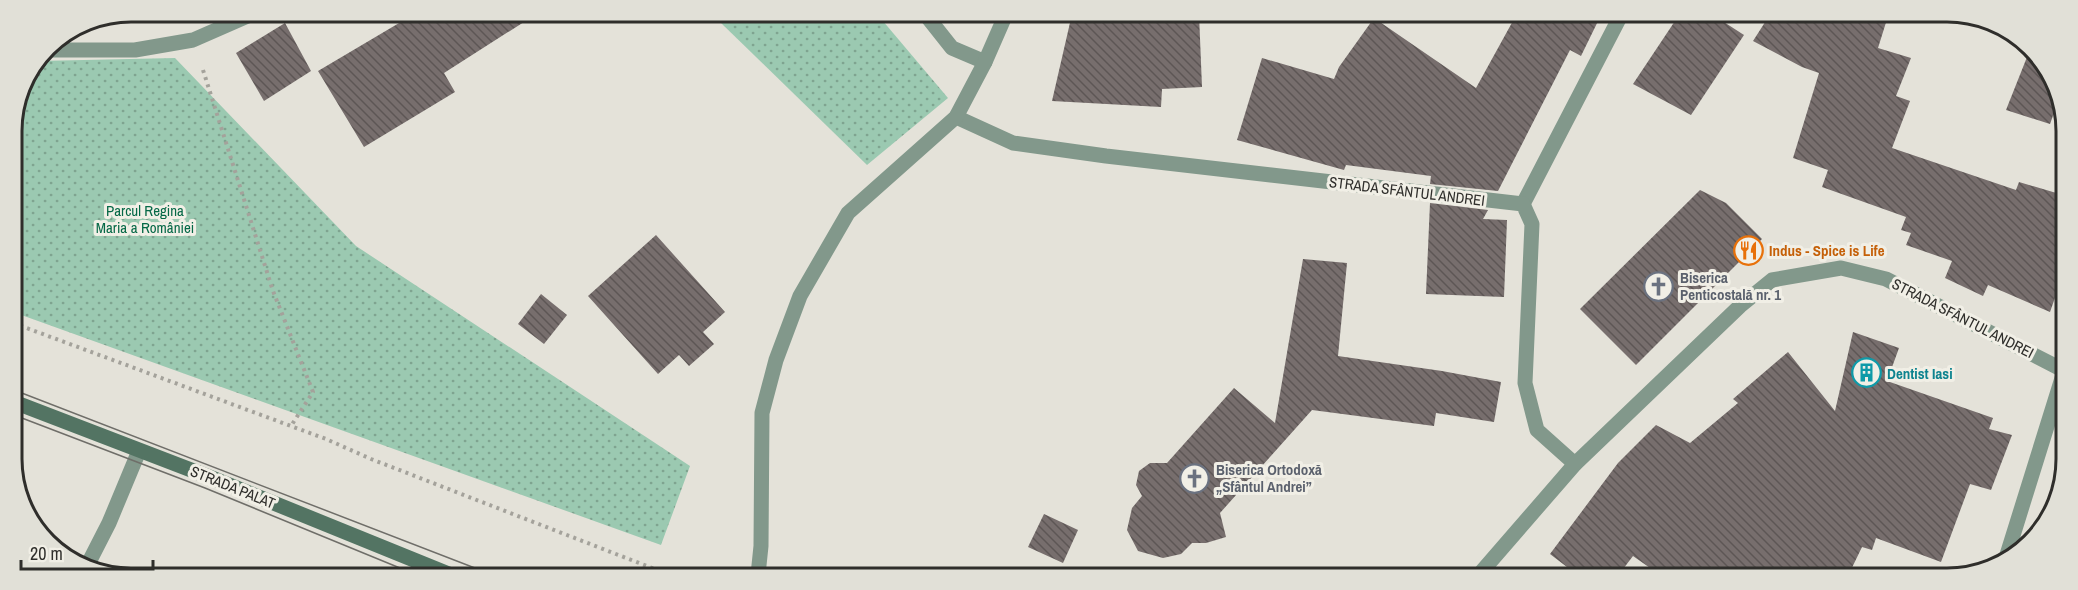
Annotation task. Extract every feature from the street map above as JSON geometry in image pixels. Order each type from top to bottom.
[{"type":"main road","name":"STRADA PALAT","points":[[22,405],[212,478],[433,568]]},
{"type":"street","points":[[1575,464],[1537,430],[1525,383],[1532,224],[1523,204],[1617,22]]},
{"type":"street","points":[[60,50],[135,50],[193,40],[232,23]]},
{"type":"street","points":[[932,23],[952,48],[985,62]]},
{"type":"street","points":[[759,568],[762,413],[776,360],[800,296],[848,213],[956,117],[985,62],[1002,23]]},
{"type":"street","name":"STRADA SFÂNTUL ANDREI","points":[[956,117],[1012,143],[1523,204]]},
{"type":"street","name":"STRADA SFÂNTUL ANDREI","points":[[1485,567],[1575,464],[1740,306],[1772,280],[1841,268],[1886,279],[2056,367]]},
{"type":"street","points":[[2009,548],[2056,395]]},
{"type":"street","points":[[90,559],[109,523],[139,451]]},
{"type":"path","points":[[193,40],[273,291],[313,392],[291,426]]},
{"type":"path","points":[[22,326],[291,426],[651,568]]},
{"type":"green space","points":[[721,23],[884,23],[948,98],[867,165]]},
{"type":"green space","name":"Parcul Regina Maria a României","points":[[175,58],[356,246],[690,466],[661,545],[22,315],[23,117],[37,77],[49,61]]},
{"type":"building","points":[[1070,22],[1199,22],[1202,87],[1162,89],[1161,107],[1052,101]]},
{"type":"building","points":[[1371,22],[1380,22],[1476,88],[1512,22],[1597,22],[1581,56],[1570,50],[1498,191],[1430,184],[1431,176],[1346,165],[1344,170],[1237,140],[1262,58],[1334,79],[1339,67]]},
{"type":"building","points":[[1674,22],[1724,22],[1744,35],[1691,115],[1633,84]]},
{"type":"building","points":[[1765,22],[1886,22],[1878,48],[1911,58],[1896,96],[1910,101],[1892,148],[2016,190],[2019,182],[2056,193],[2056,295],[2050,312],[1988,285],[1983,296],[1945,278],[1952,261],[1906,245],[1911,233],[1901,230],[1906,217],[1822,187],[1828,170],[1793,158],[1819,73],[1802,67],[1753,41]]},
{"type":"building","points":[[285,23],[311,71],[264,101],[236,53]]},
{"type":"building","points":[[399,23],[523,23],[444,73],[455,92],[364,147],[318,71]]},
{"type":"building","points":[[2027,57],[2050,96],[2054,114],[2050,124],[2006,110]]},
{"type":"building","name":"Biserica Penticostală nr. 1","points":[[1700,190],[1726,203],[1762,239],[1636,365],[1580,309]]},
{"type":"building","points":[[1430,203],[1488,210],[1483,219],[1507,220],[1504,297],[1426,294]]},
{"type":"building","points":[[656,235],[725,312],[703,332],[714,344],[689,366],[679,355],[658,374],[588,296]]},
{"type":"building","points":[[1303,259],[1347,263],[1338,356],[1501,382],[1494,422],[1436,413],[1434,426],[1312,410],[1220,513],[1226,537],[1206,543],[1192,543],[1181,554],[1163,558],[1138,551],[1127,530],[1132,508],[1142,496],[1136,485],[1139,471],[1150,463],[1167,463],[1234,388],[1275,423]]},
{"type":"building","points":[[541,294],[567,315],[544,344],[518,324]]},
{"type":"building","points":[[1853,332],[1899,348],[1887,381],[1993,418],[1989,429],[2012,435],[1991,490],[1970,484],[1941,562],[1876,538],[1872,550],[1862,547],[1852,567],[1649,567],[1633,556],[1624,567],[1567,567],[1550,554],[1618,463],[1656,425],[1690,443],[1738,403],[1733,399],[1788,352],[1835,411]]},
{"type":"building","points":[[1044,514],[1078,530],[1063,563],[1028,547]]},
{"type":"tram line","points":[[22,393],[474,568]]},
{"type":"tram line","points":[[22,418],[205,488],[400,568]]},
{"type":"place","name":"Indus - Spice is Life","points":[[1748,250]]},
{"type":"place","name":"Biserica Penticostală nr. 1","points":[[1659,286]]},
{"type":"place","name":"Dentist Iasi","points":[[1866,373]]},
{"type":"place","name":"Biserica Ortodoxă „Sfântul Andrei”","points":[[1195,478]]}]
